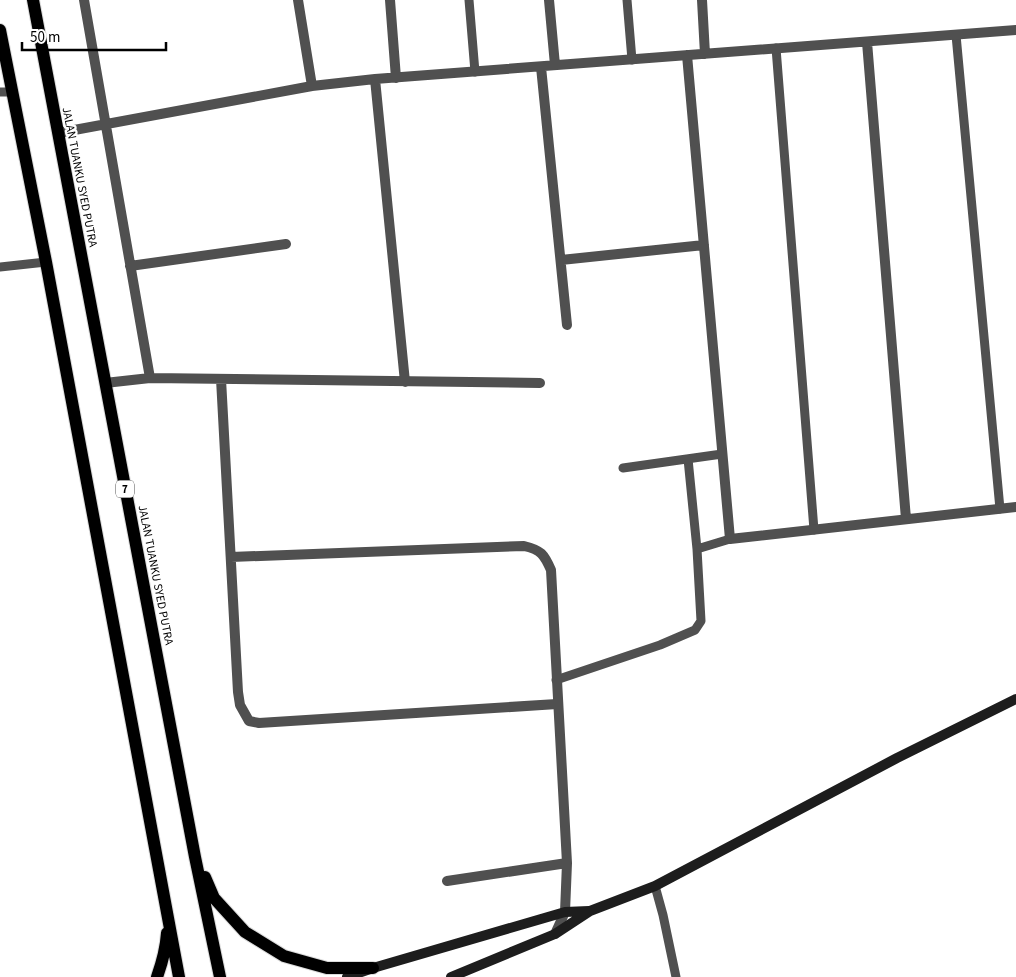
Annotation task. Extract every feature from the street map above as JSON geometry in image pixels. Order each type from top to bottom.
[{"type":"main road","name":"JALAN TUANKU SYED PUTRA","points":[[33,0],[195,857],[220,977]]},
{"type":"main road","points":[[0,30],[6,92],[46,262],[179,977]]},
{"type":"main road","points":[[451,977],[554,934],[590,912],[654,886],[896,758],[1016,699]]},
{"type":"main road","points":[[195,857],[214,898],[245,932],[284,956],[327,968],[373,968]]},
{"type":"main road","points":[[347,977],[565,912],[590,912]]},
{"type":"main road","points":[[157,977],[166,943],[168,921]]},
{"type":"street","points":[[84,0],[150,378]]},
{"type":"street","points":[[298,0],[312,86]]},
{"type":"street","points":[[390,0],[396,78]]},
{"type":"street","points":[[549,0],[555,65]]},
{"type":"street","points":[[702,0],[705,54]]},
{"type":"street","points":[[58,133],[312,86],[375,79],[1016,30]]},
{"type":"street","points":[[867,42],[906,519]]},
{"type":"street","points":[[687,55],[730,539],[1016,507]]},
{"type":"street","points":[[541,67],[567,325]]},
{"type":"street","points":[[375,79],[405,382]]},
{"type":"street","points":[[130,266],[286,244]]},
{"type":"street","points":[[561,260],[704,245]]},
{"type":"street","points":[[106,383],[150,378],[540,384]]},
{"type":"street","points":[[221,379],[238,692],[240,705],[248,721],[260,723],[558,704]]},
{"type":"street","points":[[231,557],[524,546],[536,549],[546,558],[551,570],[567,862],[565,912],[554,934]]},
{"type":"street","points":[[447,881],[567,862]]},
{"type":"lane","points":[[469,0],[475,72]]},
{"type":"lane","points":[[627,0],[632,60]]},
{"type":"lane","points":[[956,35],[1000,509]]},
{"type":"lane","points":[[776,48],[814,530]]},
{"type":"lane","points":[[0,267],[46,262]]},
{"type":"lane","points":[[623,468],[722,454]]},
{"type":"lane","points":[[556,680],[660,645],[695,630],[701,621],[697,549],[688,459]]},
{"type":"lane","points":[[697,549],[730,539]]},
{"type":"lane","points":[[654,886],[663,915],[676,977]]}]
